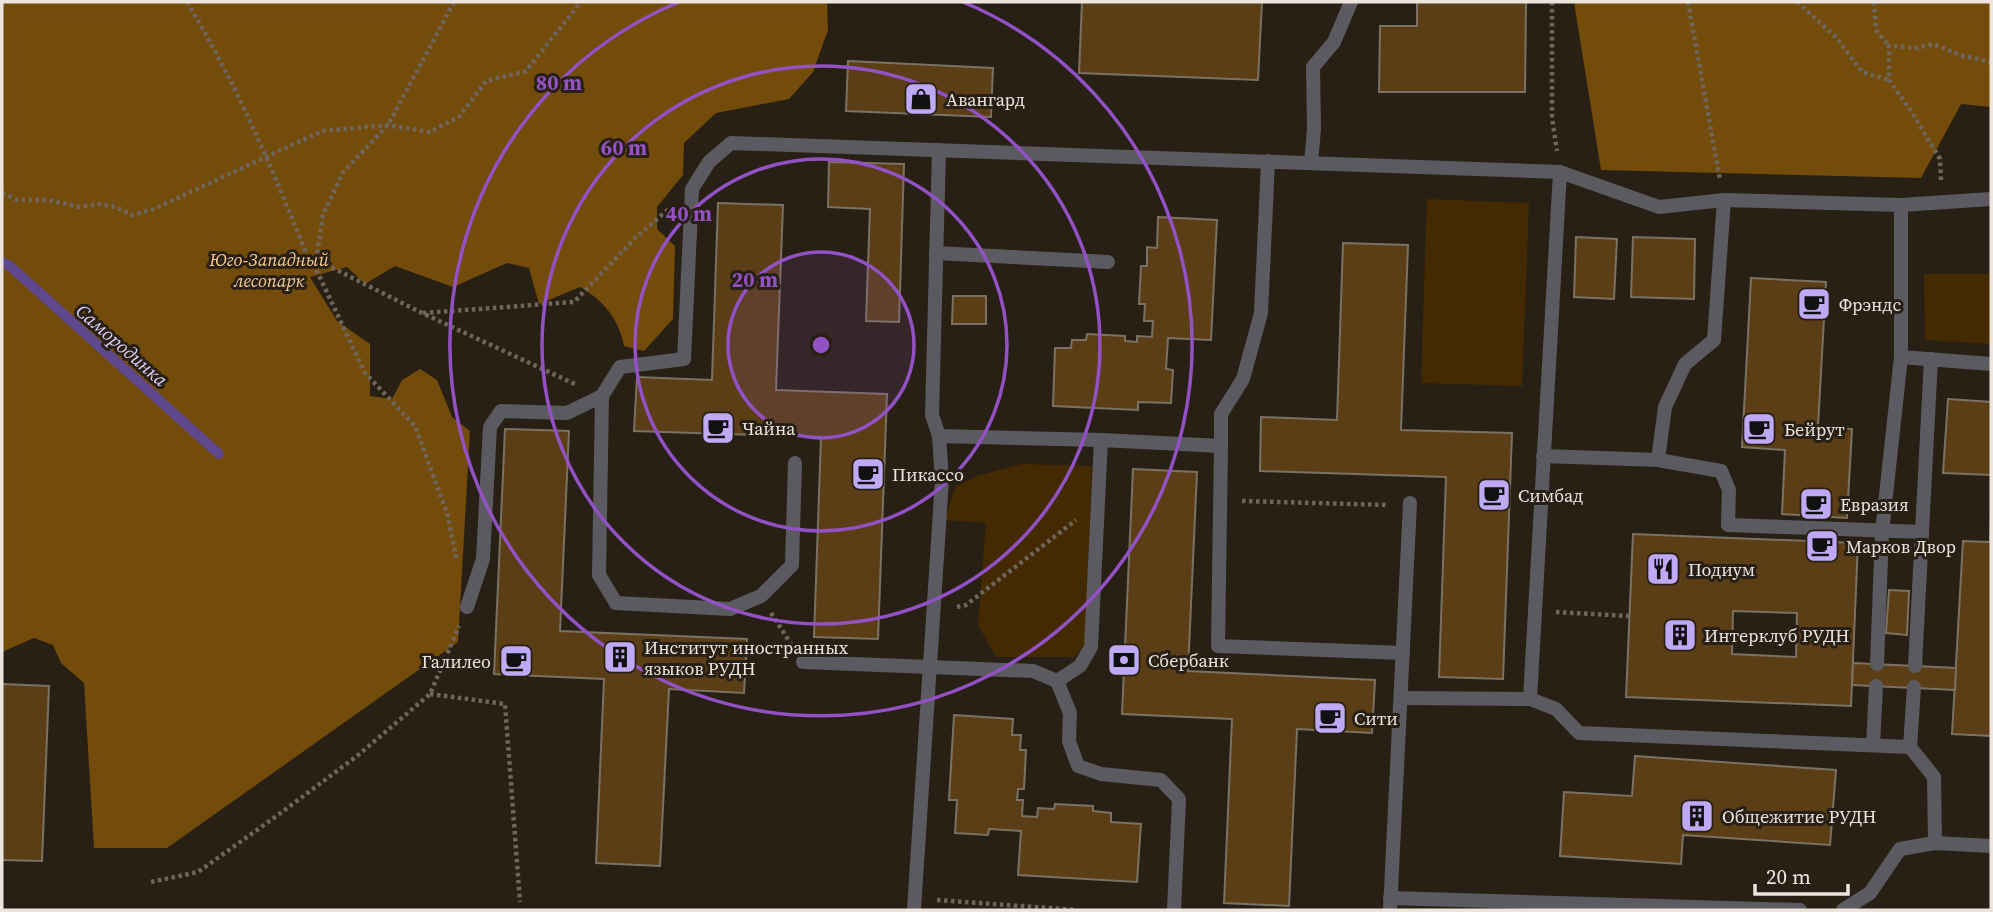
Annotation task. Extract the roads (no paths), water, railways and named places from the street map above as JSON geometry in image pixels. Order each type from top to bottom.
[{"type":"lane","points":[[1311,163],[1314,129],[1313,67],[1334,42],[1351,2]]},
{"type":"lane","points":[[795,463],[792,565],[761,596],[730,609],[616,603],[599,575],[602,396],[620,367],[684,359],[692,189],[709,162],[731,143],[1560,172],[1658,207],[1724,200],[1901,205],[1991,199]]},
{"type":"lane","points":[[915,904],[932,613],[943,480],[939,436],[932,415],[939,150]]},
{"type":"lane","points":[[1268,162],[1261,313],[1243,379],[1221,414],[1218,646],[1403,653]]},
{"type":"lane","points":[[1530,699],[1560,172]]},
{"type":"lane","points":[[1658,460],[1665,407],[1685,364],[1714,340],[1724,200]]},
{"type":"lane","points":[[1877,664],[1882,532],[1901,357],[1901,205]]},
{"type":"lane","points":[[936,253],[1108,262]]},
{"type":"lane","points":[[1901,357],[1991,363]]},
{"type":"lane","points":[[1915,666],[1931,359]]},
{"type":"lane","points":[[467,607],[483,559],[490,427],[501,411],[567,414],[602,396]]},
{"type":"lane","points":[[939,436],[1221,446]]},
{"type":"lane","points":[[1057,681],[1080,666],[1091,647],[1101,440]]},
{"type":"lane","points":[[1544,456],[1658,460],[1721,471],[1729,490],[1728,525],[1922,532]]},
{"type":"lane","points":[[1410,503],[1390,904],[1800,910]]},
{"type":"lane","points":[[803,662],[1033,671],[1057,681],[1070,713],[1069,741],[1078,766],[1101,774],[1161,780],[1179,799],[1174,910]]},
{"type":"lane","points":[[1873,746],[1875,686]]},
{"type":"lane","points":[[1914,688],[1910,747],[1934,777],[1935,843]]},
{"type":"lane","points":[[1401,698],[1530,699],[1556,709],[1579,733],[1910,747]]},
{"type":"lane","points":[[1843,910],[1870,893],[1900,849],[1935,843],[1991,846]]},
{"type":"waterway","name":"Самородинка","points":[[2,262],[10,266],[219,454]]},
{"type":"place","name":"Авангард","points":[[921,99]]},
{"type":"place","name":"Фрэндс","points":[[1814,304]]},
{"type":"place","name":"Чайна","points":[[718,428]]},
{"type":"place","name":"Бейрут","points":[[1759,429]]},
{"type":"place","name":"Пикассо","points":[[868,474]]},
{"type":"place","name":"Симбад","points":[[1494,495]]},
{"type":"place","name":"Евразия","points":[[1816,504]]},
{"type":"place","name":"Марков Двор","points":[[1822,546]]},
{"type":"place","name":"Подиум","points":[[1663,569]]},
{"type":"place","name":"Интерклуб РУДН","points":[[1680,635]]},
{"type":"place","name":"Институт иностранных языков РУДН","points":[[620,657]]},
{"type":"place","name":"Сбербанк","points":[[1124,660]]},
{"type":"place","name":"Галилео","points":[[516,661]]},
{"type":"place","name":"Сити","points":[[1330,718]]},
{"type":"place","name":"Общежитие РУДН","points":[[1697,816]]},
{"type":"park label","name":"Юго-Западный лесопарк","points":[[269,269]]}]
